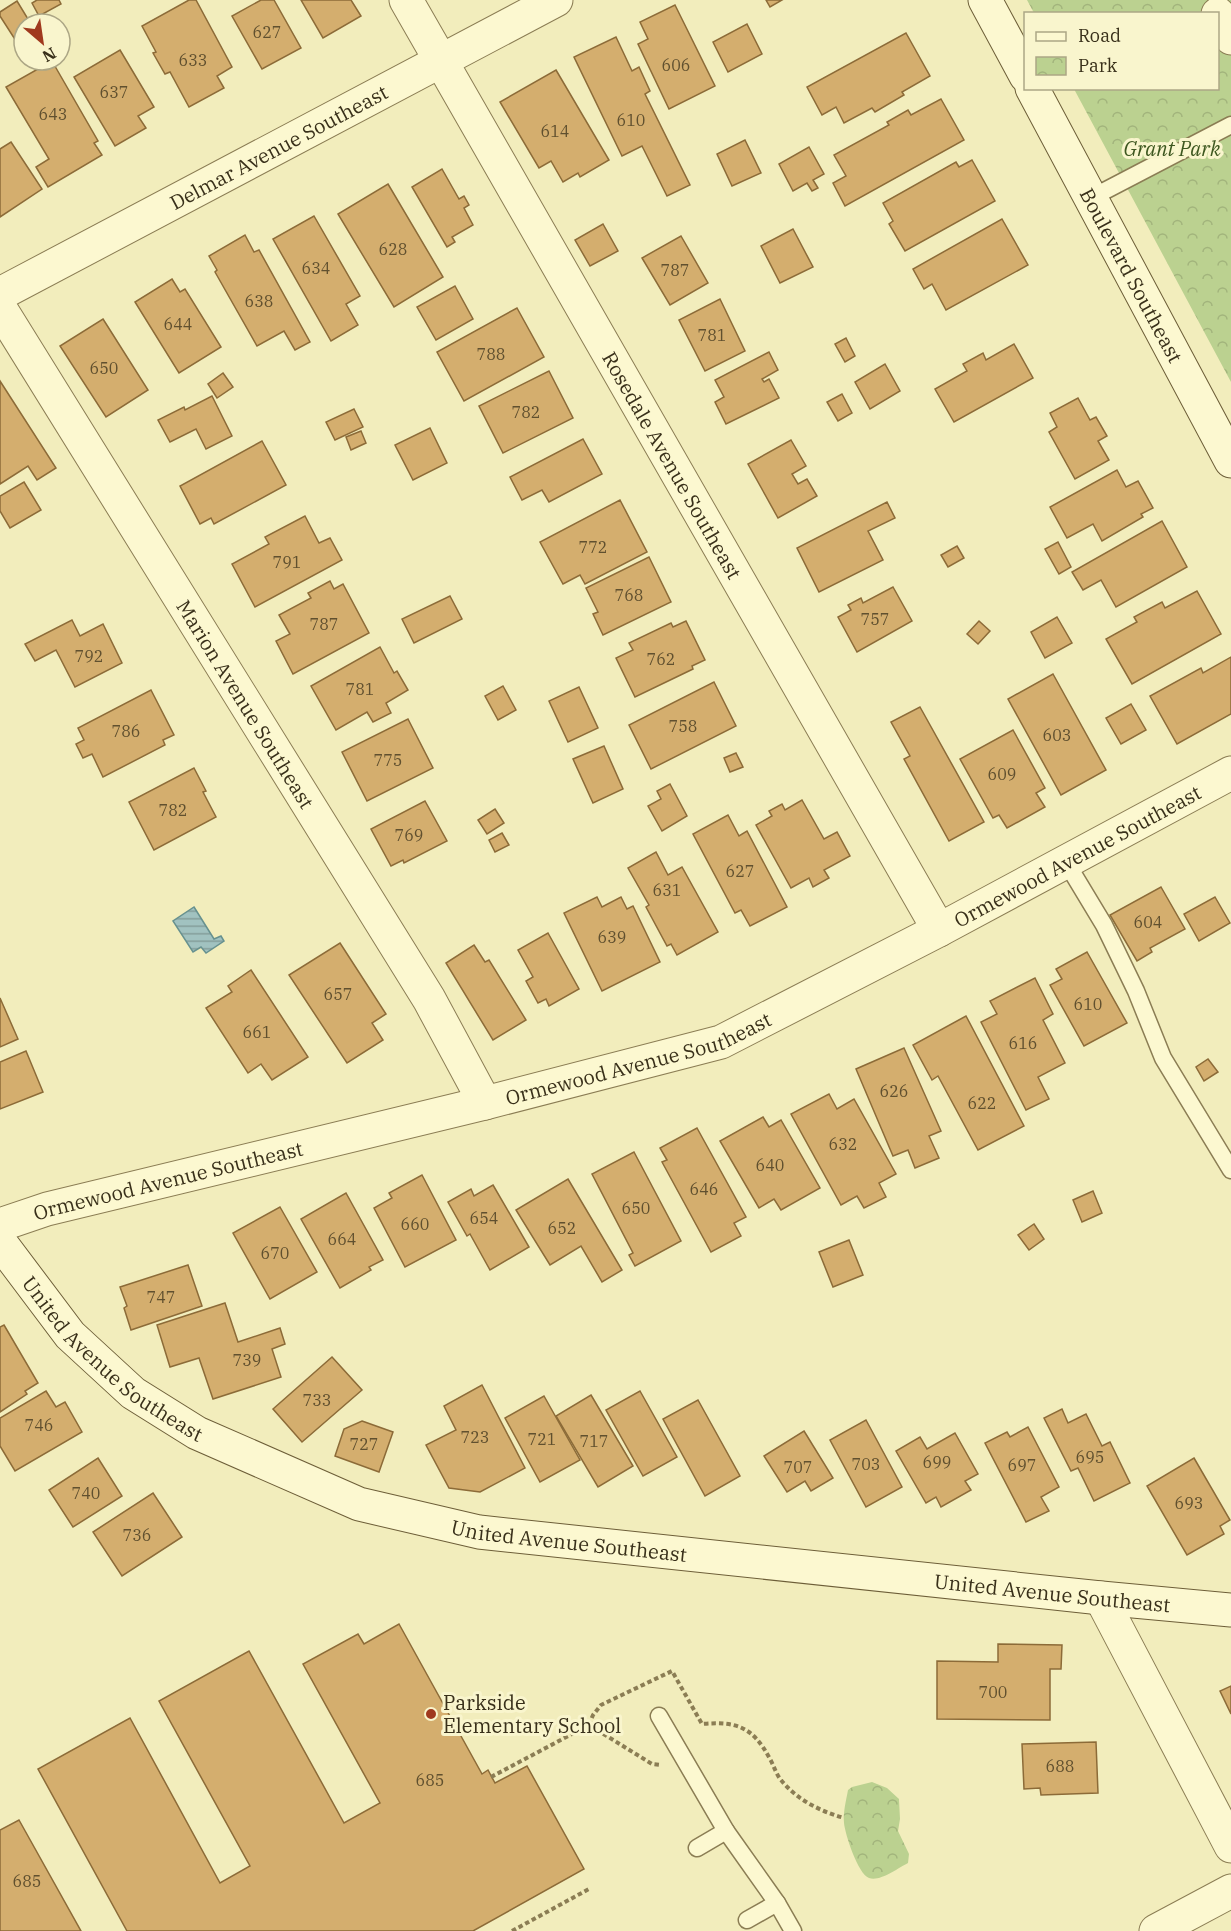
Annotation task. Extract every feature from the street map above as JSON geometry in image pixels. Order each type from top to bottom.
[{"type":"street","name":"Rosedale Avenue Southeast","points":[[406,0],[939,930]]},
{"type":"street","name":"Delmar Avenue Southeast","points":[[0,294],[556,0]]},
{"type":"street","points":[[985,0],[1024,72]]},
{"type":"street","points":[[1219,17],[1231,38]]},
{"type":"street","name":"Boulevard Southeast","points":[[1033,90],[1231,461]]},
{"type":"street","name":"Marion Avenue Southeast","points":[[0,308],[429,999],[485,1103]]},
{"type":"street","name":"Ormewood Avenue Southeast","points":[[0,1225],[47,1209],[485,1103],[721,1042],[939,930],[1231,774]]},
{"type":"street","name":"United Avenue Southeast","points":[[0,1242],[70,1335],[133,1394],[197,1433],[359,1504],[479,1532],[1231,1610]]},
{"type":"street","points":[[1101,1598],[1231,1846]]},
{"type":"street","points":[[1156,1931],[1231,1891]]},
{"type":"lane","points":[[1090,198],[1231,125]]},
{"type":"lane","points":[[1066,862],[1104,925],[1136,991],[1163,1058],[1231,1170]]},
{"type":"lane","points":[[659,1716],[726,1831],[793,1931]]},
{"type":"lane","points":[[697,1848],[726,1831]]},
{"type":"lane","points":[[747,1920],[777,1904]]},
{"type":"path","points":[[491,1777],[589,1725],[601,1705],[672,1671],[702,1724],[722,1722],[740,1726],[758,1738],[779,1778],[793,1794],[818,1809],[844,1818]]},
{"type":"path","points":[[589,1725],[652,1764],[688,1767]]},
{"type":"path","points":[[512,1931],[589,1888]]},
{"type":"green space","name":"Grant Park","points":[[1027,0],[1231,0],[1231,382],[1075,90],[1219,90],[1219,12],[1033,12]]},
{"type":"green space","points":[[872,1782],[887,1788],[899,1799],[898,1831],[909,1854],[908,1863],[884,1876],[873,1879],[865,1875],[857,1862],[847,1836],[844,1819],[848,1790]]},
{"type":"water","points":[[194,907],[214,939],[221,936],[224,941],[206,953],[201,947],[193,952],[173,921]]},
{"type":"building","points":[[37,0],[59,0],[61,4],[46,12],[37,12],[32,3]]},
{"type":"building","points":[[189,0],[196,0],[232,67],[217,76],[224,88],[189,107],[170,72],[165,74],[142,26]]},
{"type":"building","points":[[261,0],[274,0],[301,48],[262,69],[232,16]]},
{"type":"building","points":[[301,0],[351,0],[361,16],[323,38]]},
{"type":"building","points":[[766,0],[782,0],[770,7]]},
{"type":"building","points":[[17,1],[24,12],[12,12],[12,35],[0,16],[0,12]]},
{"type":"building","points":[[675,5],[715,86],[669,109],[638,44],[648,39],[640,22]]},
{"type":"building","points":[[747,24],[762,54],[728,72],[713,42]]},
{"type":"building","points":[[906,33],[930,76],[902,92],[904,95],[875,112],[872,108],[844,123],[836,107],[822,115],[807,87]]},
{"type":"building","points":[[616,37],[632,71],[639,67],[650,91],[645,94],[690,185],[667,196],[642,146],[622,156],[574,57]]},
{"type":"building","points":[[120,50],[154,107],[138,116],[146,128],[115,146],[74,77]]},
{"type":"building","points":[[556,70],[609,160],[580,177],[578,173],[563,182],[551,161],[539,168],[500,102]]},
{"type":"building","points":[[33,72],[58,72],[98,141],[94,143],[102,155],[48,187],[36,167],[49,159],[6,87]]},
{"type":"building","points":[[941,99],[964,140],[845,206],[833,183],[846,176],[834,155],[889,125],[887,122],[908,110],[911,115]]},
{"type":"building","points":[[745,140],[761,173],[732,186],[717,154]]},
{"type":"building","points":[[11,142],[42,189],[0,217],[0,149]]},
{"type":"building","points":[[809,147],[824,174],[813,180],[818,188],[812,191],[807,183],[793,191],[779,164]]},
{"type":"building","points":[[972,160],[995,201],[905,251],[889,224],[893,221],[883,203],[956,162],[959,167]]},
{"type":"building","points":[[442,169],[459,199],[464,196],[469,205],[464,208],[473,225],[452,237],[455,242],[447,247],[412,187]]},
{"type":"building","points":[[388,184],[443,277],[394,307],[338,214]]},
{"type":"building","points":[[314,216],[360,296],[346,304],[358,325],[331,341],[273,239]]},
{"type":"building","points":[[1002,219],[1028,265],[946,310],[932,284],[924,289],[913,269]]},
{"type":"building","points":[[603,224],[618,251],[590,266],[575,240]]},
{"type":"building","points":[[793,229],[813,267],[780,283],[761,246]]},
{"type":"building","points":[[245,235],[254,252],[259,250],[310,342],[295,350],[284,331],[257,346],[215,272],[217,270],[209,256]]},
{"type":"building","points":[[681,236],[708,283],[670,305],[642,258]]},
{"type":"building","points":[[172,279],[180,292],[185,289],[221,347],[179,373],[135,302]]},
{"type":"building","points":[[455,286],[473,319],[436,340],[417,307]]},
{"type":"building","points":[[720,299],[745,351],[705,371],[679,320]]},
{"type":"building","points":[[517,308],[544,357],[464,401],[437,352]]},
{"type":"building","points":[[103,319],[148,390],[106,417],[60,346]]},
{"type":"building","points":[[846,338],[855,356],[845,362],[835,344]]},
{"type":"building","points":[[1014,344],[1033,378],[954,422],[935,389],[967,371],[963,364],[983,353],[986,360]]},
{"type":"building","points":[[769,352],[778,370],[762,379],[764,382],[769,379],[779,398],[726,424],[715,402],[724,397],[715,380]]},
{"type":"building","points":[[885,364],[900,391],[870,409],[855,382]]},
{"type":"building","points":[[549,371],[573,418],[503,453],[479,406]]},
{"type":"building","points":[[223,373],[233,387],[217,398],[208,384]]},
{"type":"building","points":[[0,381],[56,468],[37,480],[28,466],[0,484]]},
{"type":"building","points":[[842,394],[852,413],[838,421],[827,402]]},
{"type":"building","points":[[212,396],[232,436],[206,449],[196,429],[170,442],[158,420],[184,407],[185,410]]},
{"type":"building","points":[[1078,398],[1090,420],[1096,417],[1107,436],[1098,441],[1109,460],[1075,479],[1049,432],[1057,427],[1050,413]]},
{"type":"building","points":[[354,409],[363,427],[335,440],[326,422]]},
{"type":"building","points":[[430,428],[447,463],[413,480],[395,445]]},
{"type":"building","points":[[361,431],[366,443],[351,450],[346,437]]},
{"type":"building","points":[[583,439],[602,474],[549,502],[542,490],[522,500],[510,477]]},
{"type":"building","points":[[791,440],[806,466],[792,474],[798,484],[807,479],[817,496],[778,518],[748,464]]},
{"type":"building","points":[[262,441],[286,485],[214,524],[211,518],[200,524],[180,486]]},
{"type":"building","points":[[1117,470],[1126,487],[1138,481],[1153,508],[1141,514],[1143,517],[1102,541],[1093,524],[1067,538],[1050,507]]},
{"type":"building","points":[[24,482],[41,510],[10,528],[0,511],[0,496]]},
{"type":"building","points":[[620,500],[647,552],[585,584],[580,575],[563,584],[540,542]]},
{"type":"building","points":[[887,502],[895,518],[868,531],[883,560],[819,592],[797,548]]},
{"type":"building","points":[[305,516],[319,543],[330,538],[342,560],[255,607],[232,564],[269,544],[265,537]]},
{"type":"building","points":[[1162,521],[1187,567],[1116,607],[1101,580],[1083,590],[1072,572]]},
{"type":"building","points":[[1058,542],[1071,567],[1059,574],[1045,549]]},
{"type":"building","points":[[957,546],[964,558],[948,567],[941,555]]},
{"type":"building","points":[[649,557],[671,602],[603,635],[593,614],[598,612],[586,588]]},
{"type":"building","points":[[330,581],[334,589],[343,584],[369,633],[293,674],[276,641],[290,634],[279,615],[311,598],[308,593]]},
{"type":"building","points":[[893,587],[912,621],[857,652],[838,617],[851,610],[848,605],[861,598],[863,603]]},
{"type":"building","points":[[1197,591],[1221,634],[1132,684],[1106,639],[1137,622],[1134,617],[1162,602],[1165,608]]},
{"type":"building","points":[[450,596],[462,619],[414,643],[402,619]]},
{"type":"building","points":[[1057,617],[1072,643],[1045,658],[1031,632]]},
{"type":"building","points":[[72,620],[80,636],[103,624],[122,663],[75,687],[56,650],[35,661],[25,644]]},
{"type":"building","points":[[686,621],[705,660],[692,666],[693,669],[635,697],[616,658],[633,650],[629,643],[671,623],[673,627]]},
{"type":"building","points":[[979,621],[990,631],[978,644],[967,634]]},
{"type":"building","points":[[380,647],[394,673],[397,671],[408,690],[386,703],[391,713],[373,722],[367,712],[336,730],[311,686]]},
{"type":"building","points":[[1231,657],[1231,714],[1177,744],[1150,696],[1201,668],[1203,673]]},
{"type":"building","points":[[1053,674],[1106,770],[1061,795],[1008,699]]},
{"type":"building","points":[[714,682],[736,726],[651,769],[629,725]]},
{"type":"building","points":[[503,686],[516,710],[498,720],[485,696]]},
{"type":"building","points":[[579,687],[598,728],[568,742],[549,701]]},
{"type":"building","points":[[151,690],[174,735],[163,740],[165,745],[103,777],[92,754],[83,758],[76,744],[84,740],[78,728]]},
{"type":"building","points":[[1131,704],[1146,730],[1121,744],[1106,718]]},
{"type":"building","points":[[920,707],[984,822],[949,841],[904,759],[910,756],[891,722]]},
{"type":"building","points":[[408,719],[433,768],[367,801],[342,752]]},
{"type":"building","points":[[1013,730],[1045,788],[1036,793],[1045,807],[1007,828],[999,815],[993,818],[960,759]]},
{"type":"building","points":[[604,746],[623,789],[593,803],[573,759]]},
{"type":"building","points":[[736,753],[743,767],[730,772],[724,758]]},
{"type":"building","points":[[194,768],[216,817],[154,850],[129,802]]},
{"type":"building","points":[[670,784],[687,816],[662,831],[648,806],[661,799],[657,791]]},
{"type":"building","points":[[802,800],[824,839],[837,832],[850,856],[824,870],[829,878],[813,887],[809,878],[791,888],[756,825],[772,816],[769,811],[782,804],[785,810]]},
{"type":"building","points":[[425,801],[447,841],[404,863],[403,860],[391,866],[371,829]]},
{"type":"building","points":[[495,809],[504,823],[487,834],[478,820]]},
{"type":"building","points":[[728,815],[739,836],[747,831],[787,907],[750,926],[741,910],[735,913],[693,834]]},
{"type":"building","points":[[502,833],[509,845],[495,852],[489,840]]},
{"type":"building","points":[[656,852],[668,875],[682,867],[718,932],[677,955],[671,944],[667,946],[646,907],[649,905],[628,868]]},
{"type":"building","points":[[1161,887],[1185,929],[1150,948],[1152,952],[1137,961],[1110,915]]},
{"type":"building","points":[[597,897],[602,907],[621,897],[627,909],[633,906],[660,962],[602,991],[564,913]]},
{"type":"building","points":[[1215,897],[1230,923],[1199,941],[1184,914]]},
{"type":"building","points":[[548,933],[579,989],[549,1006],[546,999],[538,1003],[526,981],[533,977],[518,950]]},
{"type":"building","points":[[340,943],[386,1014],[372,1023],[383,1040],[347,1063],[289,975]]},
{"type":"building","points":[[474,945],[485,962],[489,960],[526,1020],[493,1040],[446,963]]},
{"type":"building","points":[[1087,952],[1127,1023],[1084,1046],[1050,985],[1062,979],[1056,969]]},
{"type":"building","points":[[251,970],[308,1057],[272,1080],[261,1064],[248,1073],[206,1008],[232,992],[228,986]]},
{"type":"building","points":[[1035,978],[1053,1014],[1043,1020],[1065,1063],[1038,1077],[1049,1099],[1026,1110],[981,1022],[997,1014],[990,1001]]},
{"type":"building","points":[[0,998],[18,1039],[0,1047]]},
{"type":"building","points":[[966,1016],[1024,1126],[978,1150],[938,1076],[932,1080],[913,1045]]},
{"type":"building","points":[[904,1048],[941,1131],[929,1136],[939,1158],[915,1168],[908,1150],[893,1156],[856,1069]]},
{"type":"building","points":[[26,1051],[43,1092],[0,1109],[0,1062]]},
{"type":"building","points":[[1208,1059],[1218,1072],[1204,1081],[1196,1067]]},
{"type":"building","points":[[829,1094],[837,1109],[854,1099],[896,1174],[879,1183],[886,1197],[864,1208],[857,1196],[841,1205],[791,1114]]},
{"type":"building","points":[[763,1117],[769,1127],[781,1120],[820,1188],[781,1210],[774,1199],[759,1208],[720,1141]]},
{"type":"building","points":[[697,1128],[746,1217],[734,1223],[741,1236],[711,1252],[662,1162],[667,1160],[660,1148]]},
{"type":"building","points":[[634,1152],[681,1241],[635,1266],[629,1255],[633,1253],[592,1174]]},
{"type":"building","points":[[422,1175],[456,1240],[405,1267],[374,1208],[392,1198],[389,1193]]},
{"type":"building","points":[[568,1179],[622,1270],[602,1282],[581,1246],[550,1265],[516,1210]]},
{"type":"building","points":[[493,1185],[529,1247],[490,1270],[470,1234],[467,1236],[448,1202],[471,1189],[474,1196]]},
{"type":"building","points":[[1093,1191],[1102,1213],[1082,1222],[1073,1200]]},
{"type":"building","points":[[346,1193],[383,1260],[369,1267],[371,1270],[340,1288],[301,1219]]},
{"type":"building","points":[[280,1207],[317,1272],[270,1299],[233,1233]]},
{"type":"building","points":[[1034,1224],[1044,1239],[1029,1250],[1018,1235]]},
{"type":"building","points":[[849,1240],[863,1275],[833,1287],[819,1252]]},
{"type":"building","points":[[188,1265],[202,1306],[131,1330],[124,1308],[127,1306],[120,1287]]},
{"type":"building","points":[[225,1303],[238,1342],[280,1328],[285,1344],[272,1349],[281,1377],[213,1399],[199,1358],[170,1367],[157,1325]]},
{"type":"building","points":[[4,1325],[38,1383],[25,1391],[27,1394],[0,1412],[0,1327]]},
{"type":"building","points":[[332,1357],[362,1390],[302,1442],[273,1409]]},
{"type":"building","points":[[482,1385],[525,1468],[480,1492],[449,1488],[426,1445],[456,1430],[444,1406]]},
{"type":"building","points":[[46,1391],[56,1407],[65,1402],[82,1432],[15,1471],[0,1446],[0,1418]]},
{"type":"building","points":[[640,1391],[677,1457],[643,1476],[606,1410]]},
{"type":"building","points":[[591,1395],[633,1466],[598,1487],[556,1416]]},
{"type":"building","points":[[544,1396],[580,1460],[540,1482],[505,1418]]},
{"type":"building","points":[[698,1400],[740,1476],[705,1496],[663,1419]]},
{"type":"building","points":[[1062,1409],[1068,1423],[1086,1414],[1102,1446],[1110,1442],[1130,1483],[1094,1501],[1078,1468],[1071,1471],[1044,1418]]},
{"type":"building","points":[[866,1420],[902,1487],[866,1507],[830,1440]]},
{"type":"building","points":[[362,1421],[393,1432],[379,1472],[335,1456],[344,1429]]},
{"type":"building","points":[[1028,1427],[1059,1487],[1041,1497],[1049,1511],[1026,1522],[985,1443],[1007,1432],[1010,1437]]},
{"type":"building","points":[[804,1431],[833,1478],[811,1491],[805,1481],[787,1492],[764,1456]]},
{"type":"building","points":[[955,1433],[978,1474],[965,1481],[971,1490],[941,1507],[936,1497],[926,1503],[896,1451],[920,1437],[927,1449]]},
{"type":"building","points":[[98,1458],[122,1496],[73,1527],[49,1490]]},
{"type":"building","points":[[1194,1458],[1230,1520],[1220,1526],[1224,1534],[1187,1555],[1147,1486]]},
{"type":"building","points":[[153,1493],[182,1537],[122,1576],[93,1532]]},
{"type":"building","points":[[399,1624],[482,1774],[488,1770],[495,1783],[527,1766],[584,1869],[473,1931],[127,1931],[38,1769],[130,1718],[220,1883],[250,1866],[159,1701],[249,1651],[344,1823],[380,1803],[303,1664],[358,1634],[364,1644]]},
{"type":"building","points":[[998,1644],[1062,1645],[1061,1669],[1050,1669],[1050,1720],[937,1719],[937,1661],[998,1662]]},
{"type":"building","points":[[1231,1686],[1231,1714],[1220,1691]]},
{"type":"building","points":[[1096,1742],[1098,1793],[1041,1795],[1040,1788],[1024,1789],[1022,1744]]},
{"type":"building","points":[[19,1820],[81,1931],[0,1931],[0,1830]]},
{"type":"place","name":"Parkside Elementary School","points":[[431,1714]]}]
